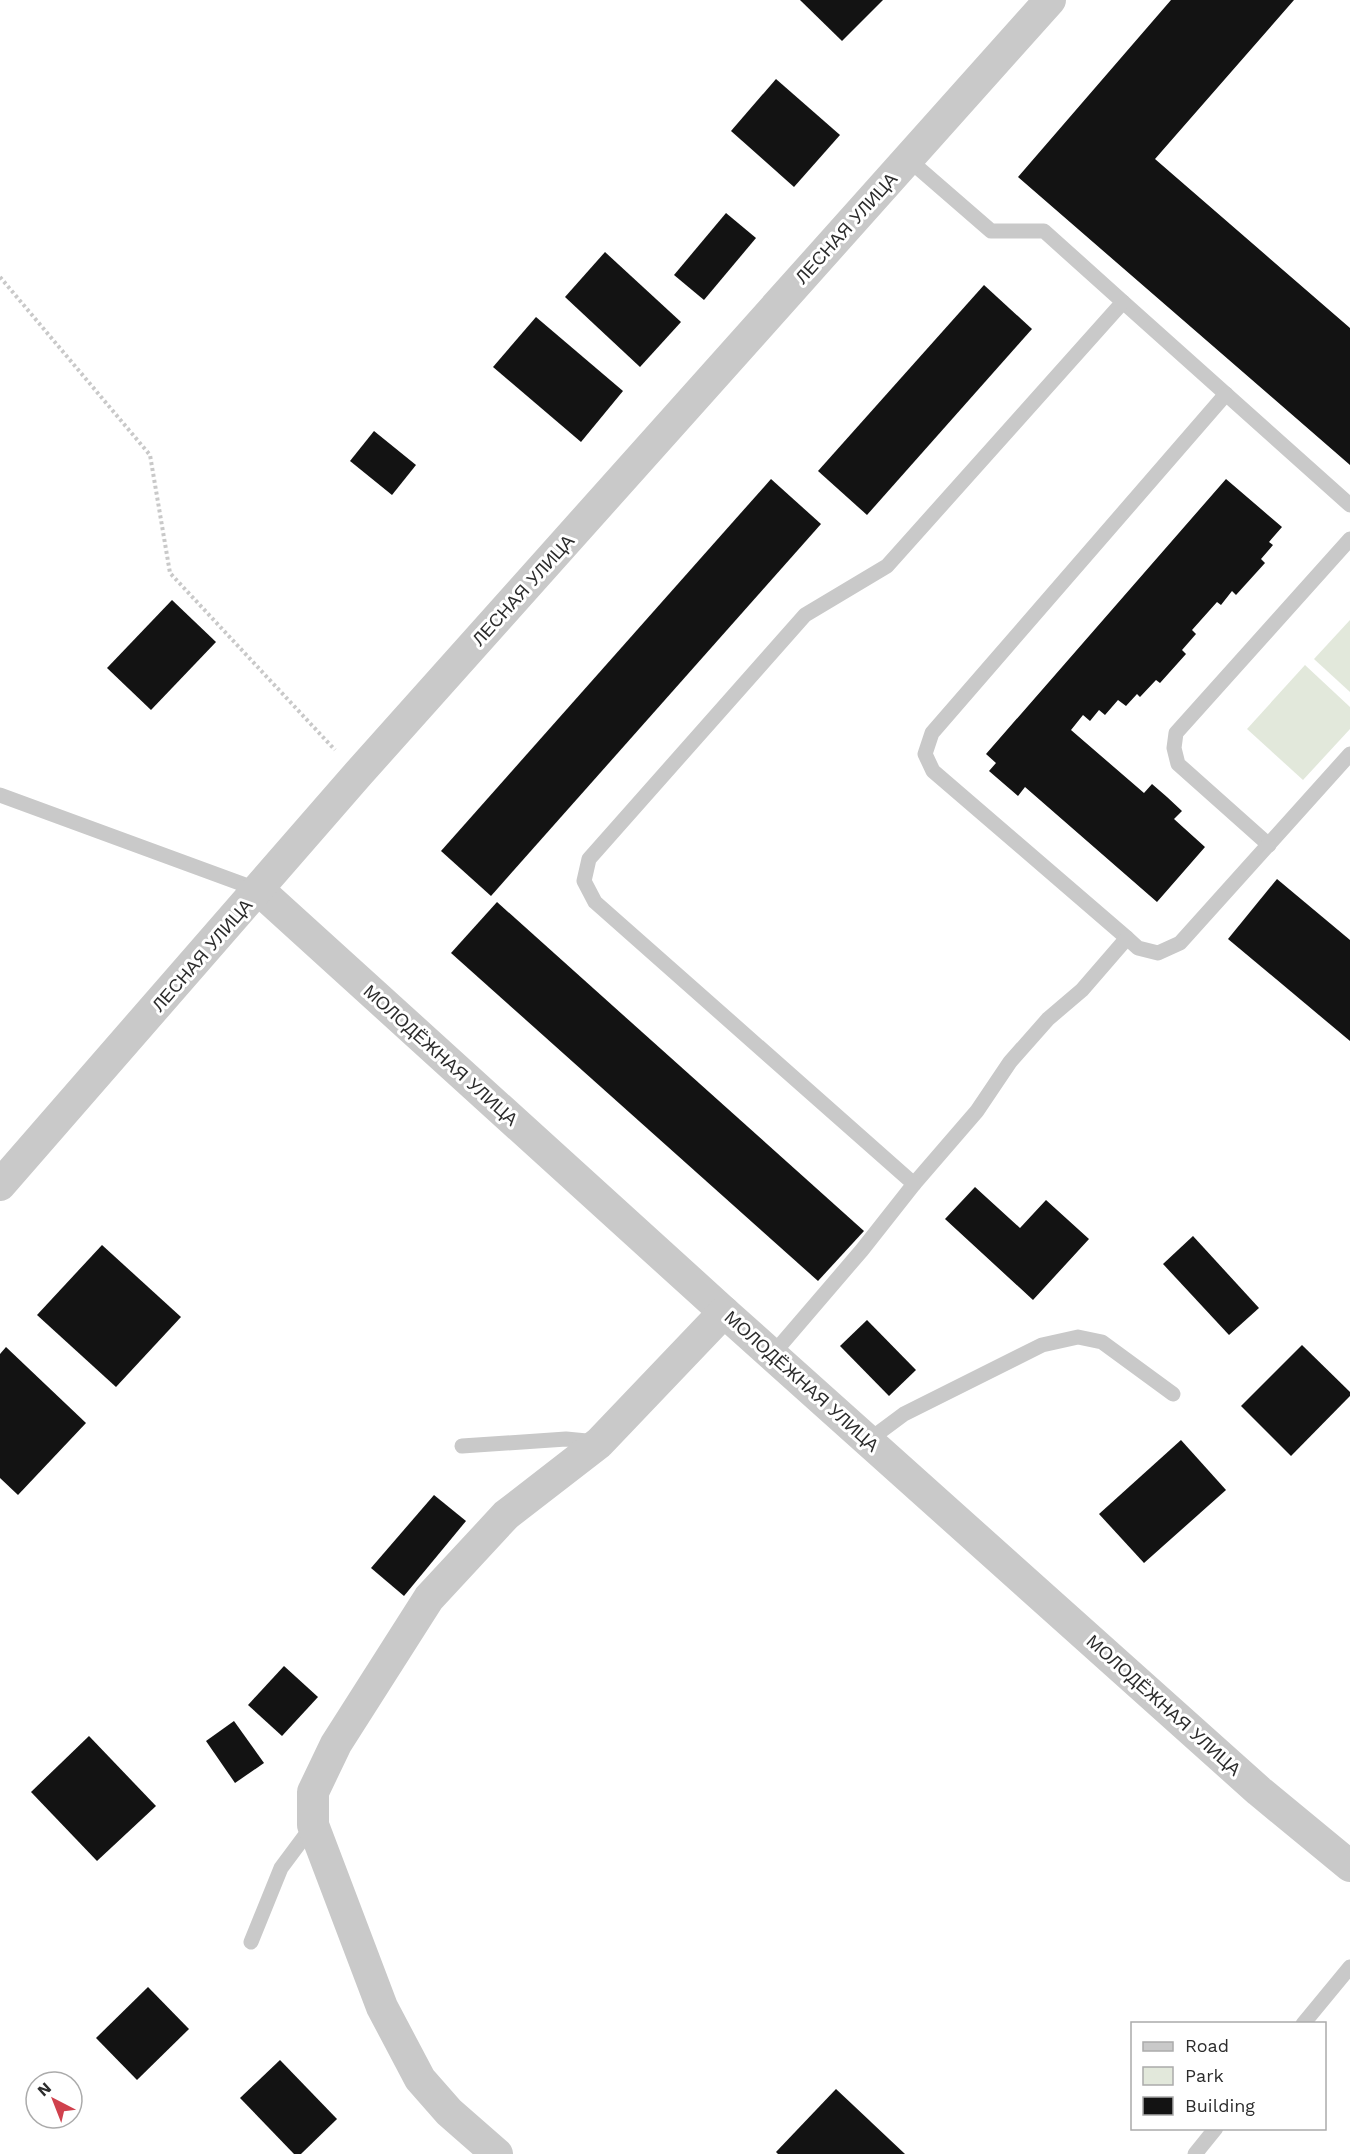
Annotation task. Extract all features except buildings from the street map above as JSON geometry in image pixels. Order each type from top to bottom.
[{"type":"street","name":"ЛЕСНАЯ УЛИЦА","points":[[0,1185],[358,774],[1050,0]]},
{"type":"street","name":"МОЛОДЁЖНАЯ УЛИЦА","points":[[259,890],[724,1312],[1259,1791],[1350,1866]]},
{"type":"street","points":[[497,2154],[449,2112],[420,2079],[382,2007],[313,1825],[313,1792],[336,1744],[429,1598],[506,1515],[599,1443],[724,1312]]},
{"type":"lane","points":[[908,159],[991,231],[1044,231],[1350,505]]},
{"type":"lane","points":[[914,1184],[595,902],[584,881],[589,859],[805,615],[887,566],[1123,302]]},
{"type":"lane","points":[[1226,394],[932,733],[925,754],[933,771],[1138,948],[1158,954],[1180,943],[1350,754]]},
{"type":"lane","points":[[1269,845],[1179,764],[1174,748],[1176,733],[1350,539]]},
{"type":"lane","points":[[0,795],[259,890]]},
{"type":"lane","points":[[772,1355],[977,1111],[1010,1062],[1048,1019],[1082,990],[1127,938]]},
{"type":"lane","points":[[869,1440],[904,1414],[1042,1345],[1078,1337],[1102,1342],[1173,1394]]},
{"type":"lane","points":[[462,1446],[566,1439],[599,1443]]},
{"type":"lane","points":[[251,1942],[281,1868],[313,1825]]},
{"type":"lane","points":[[1305,2022],[1350,1967]]},
{"type":"lane","points":[[1195,2154],[1214,2130]]},
{"type":"path","points":[[0,277],[150,455],[170,573],[358,774]]},
{"type":"green space","points":[[1350,620],[1350,692],[1314,659]]},
{"type":"green space","points":[[1305,665],[1350,707],[1350,729],[1303,780],[1247,729]]}]
